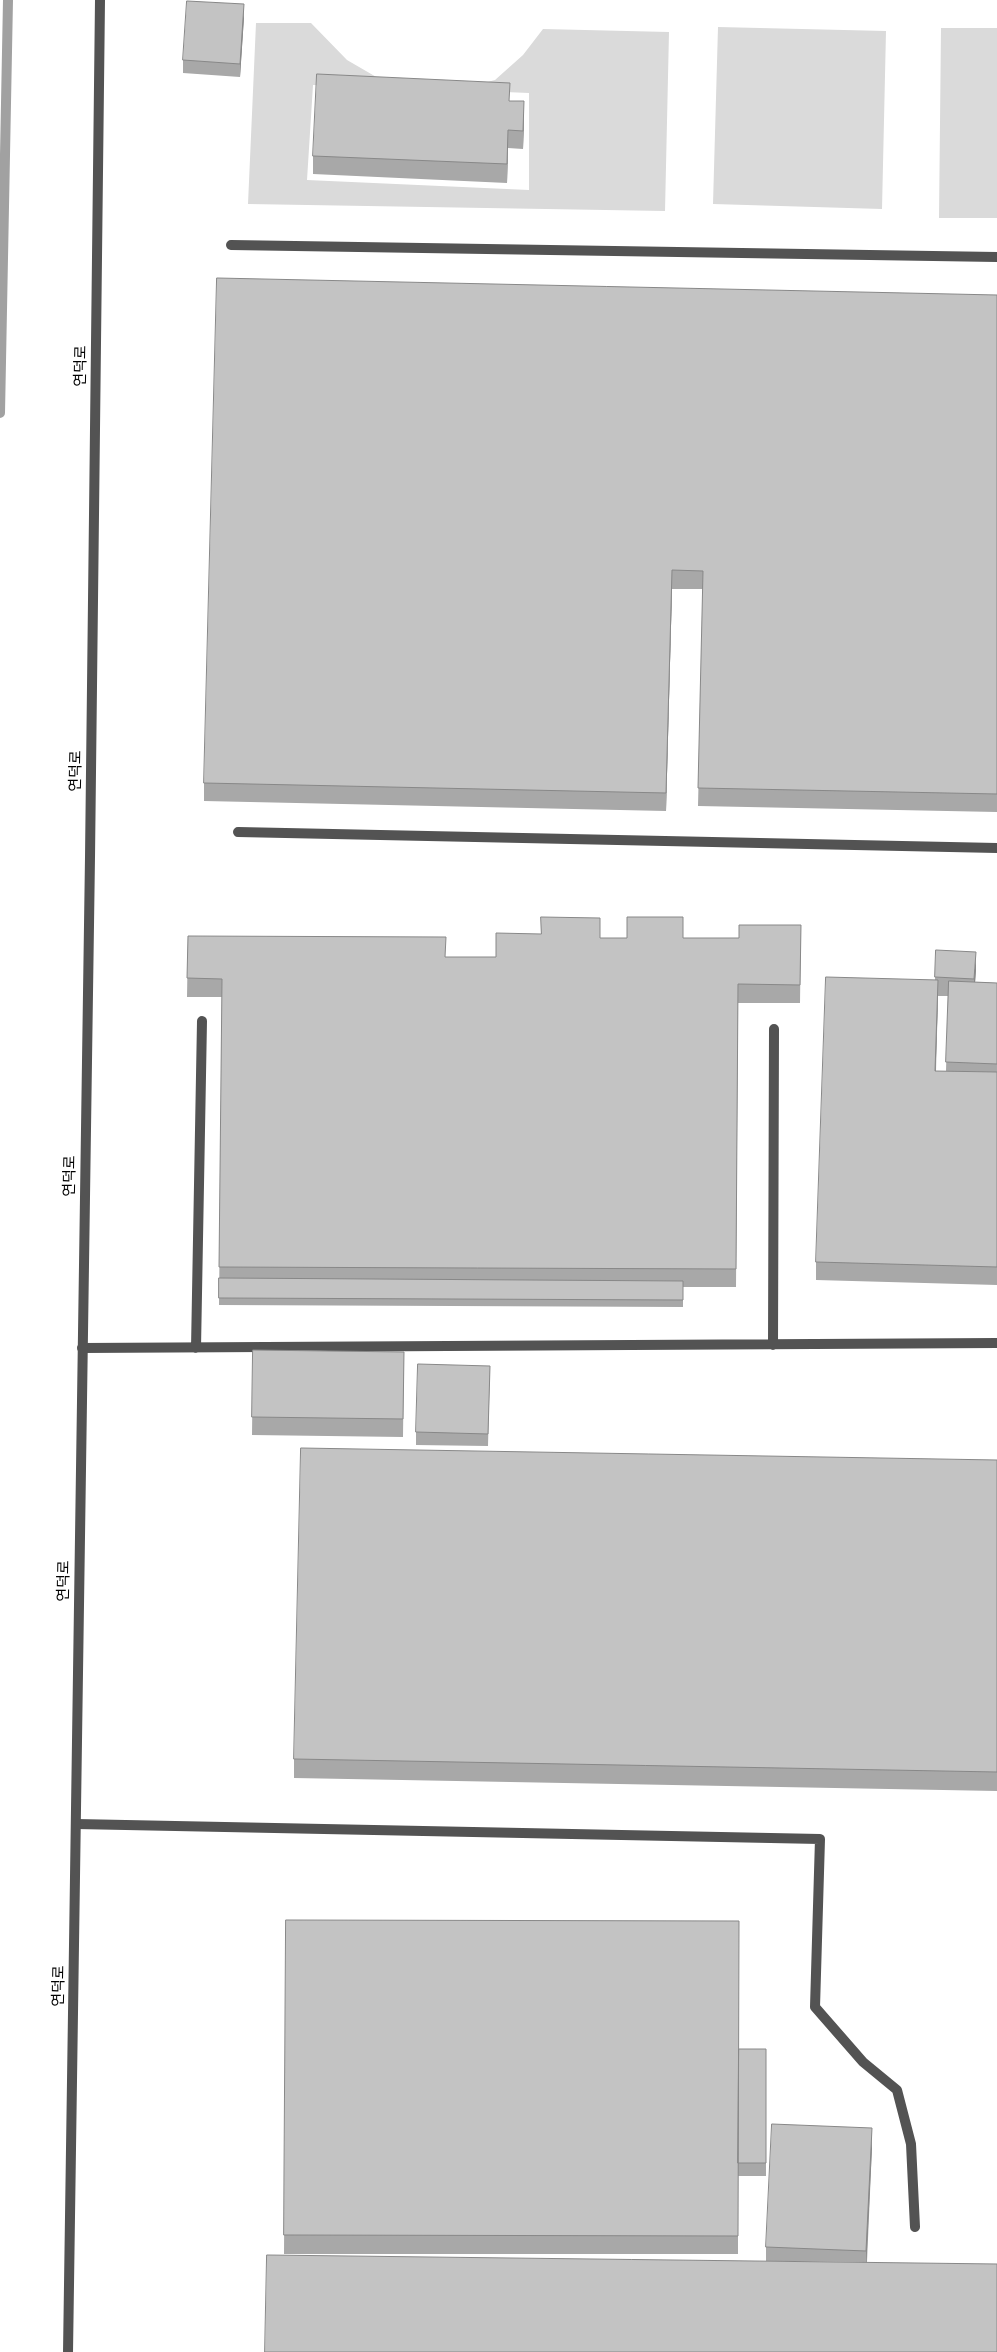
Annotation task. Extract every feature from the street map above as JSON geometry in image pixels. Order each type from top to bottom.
[{"type":"street","name":"연덕로","points":[[68,2352],[100,0]]},
{"type":"street","points":[[231,245],[997,256]]},
{"type":"street","points":[[238,832],[997,848]]},
{"type":"street","points":[[196,1348],[202,1022]]},
{"type":"street","points":[[773,1345],[774,1029]]},
{"type":"street","points":[[82,1348],[997,1343]]},
{"type":"street","points":[[76,1824],[820,1839],[815,2007],[863,2062],[896,2090],[910,2144],[914,2228]]},
{"type":"shaded area","points":[[256,23],[311,23],[347,60],[397,89],[313,85],[307,180],[529,190],[529,93],[457,90],[495,80],[523,55],[543,29],[669,32],[665,211],[248,204]]},
{"type":"shaded area","points":[[718,27],[886,31],[882,209],[713,204]]},
{"type":"shaded area","points":[[941,28],[997,28],[997,218],[939,218]]},
{"type":"building","points":[[187,1],[244,4],[240,64],[183,60]]},
{"type":"building","points":[[317,74],[510,83],[509,101],[524,101],[523,131],[508,130],[507,164],[313,156]]},
{"type":"building","points":[[217,278],[997,295],[997,794],[698,788],[703,571],[672,570],[666,793],[204,783]]},
{"type":"building","points":[[541,917],[600,918],[600,938],[627,938],[627,917],[683,917],[683,938],[739,938],[739,925],[801,925],[800,985],[738,984],[736,1269],[219,1267],[222,979],[187,978],[188,936],[446,937],[445,957],[496,957],[496,933],[541,934]]},
{"type":"building","points":[[936,950],[976,952],[974,979],[935,977]]},
{"type":"building","points":[[826,977],[938,980],[935,1071],[997,1072],[997,1267],[816,1262]]},
{"type":"building","points":[[949,981],[997,983],[997,1064],[946,1062]]},
{"type":"building","points":[[219,1278],[683,1281],[683,1300],[219,1298]]},
{"type":"building","points":[[253,1350],[404,1352],[403,1419],[252,1417]]},
{"type":"building","points":[[418,1364],[490,1366],[488,1434],[416,1432]]},
{"type":"building","points":[[301,1448],[997,1460],[997,1772],[294,1759]]},
{"type":"building","points":[[286,1920],[739,1921],[738,2236],[284,2235]]},
{"type":"building","points":[[739,2049],[766,2049],[766,2163],[738,2163]]},
{"type":"building","points":[[772,2124],[872,2128],[866,2251],[766,2247]]},
{"type":"building","points":[[267,2255],[997,2264],[997,2352],[265,2352]]},
{"type":"waterway","points":[[0,413],[8,0]]}]
